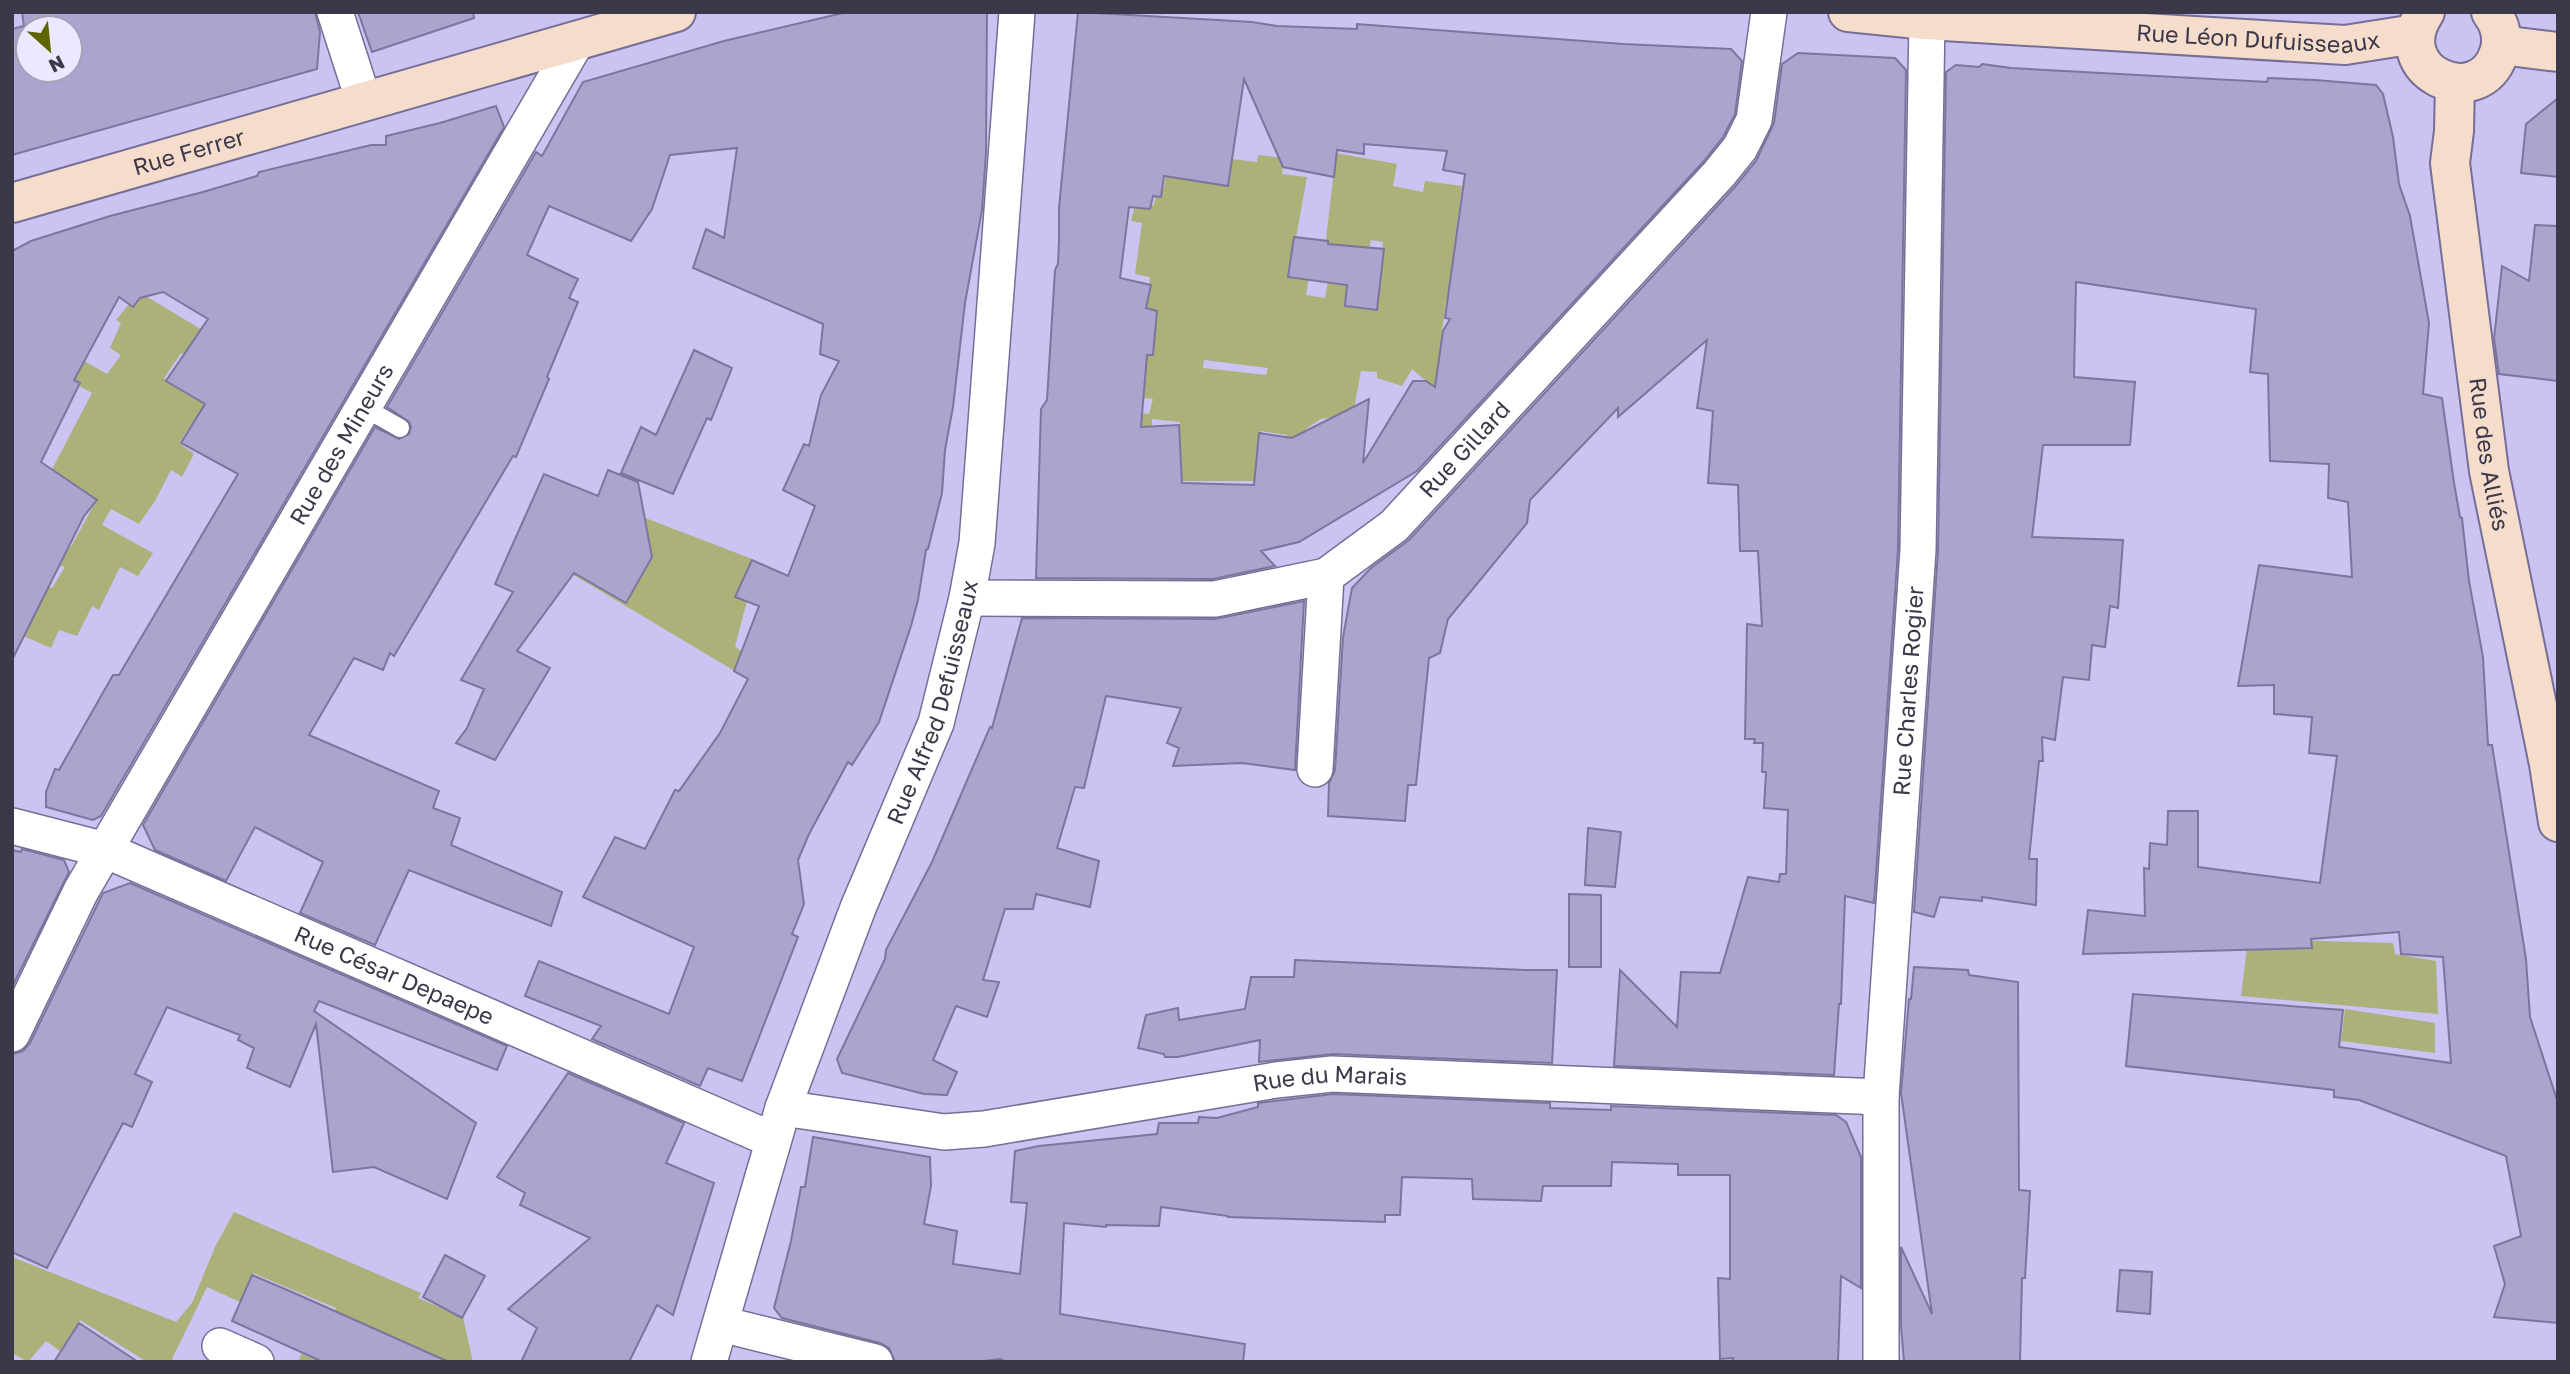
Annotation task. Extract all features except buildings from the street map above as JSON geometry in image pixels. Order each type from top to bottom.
[{"type":"main road","name":"Rue Ferrer","points":[[12,203],[676,12]]},
{"type":"main road","name":"Rue Léon Dufuisseaux","points":[[1848,12],[1927,20],[2345,46],[2420,23]]},
{"type":"main road","points":[[2420,23],[2416,50],[2421,63],[2431,74],[2455,83],[2481,77],[2491,68],[2496,28],[2558,52]]},
{"type":"main road","name":"Rue des Alliés","points":[[2455,83],[2454,131],[2449,163],[2489,471],[2554,765],[2558,822]]},
{"type":"street","points":[[335,12],[364,102]]},
{"type":"street","name":"Rue Alfred Defuisseaux","points":[[709,1362],[778,1124],[858,908],[936,723],[967,598],[977,543],[1017,12]]},
{"type":"street","name":"Rue Gillard","points":[[967,598],[1215,599],[1326,576],[1394,526],[1740,148],[1754,120],[1769,12]]},
{"type":"street","name":"Rue Charles Rogier","points":[[1881,1362],[1881,1097],[1918,550],[1927,20]]},
{"type":"street","name":"Rue des Mineurs","points":[[12,1034],[81,891],[577,41]]},
{"type":"street","points":[[1315,769],[1326,576]]},
{"type":"street","name":"Rue César Depaepe","points":[[12,826],[105,850],[778,1124]]},
{"type":"street","name":"Rue du Marais","points":[[778,1124],[944,1132],[984,1129],[1276,1080],[1332,1074],[1881,1097]]},
{"type":"street","points":[[721,1324],[875,1362]]},
{"type":"street","points":[[220,1346],[256,1362]]},
{"type":"lane","points":[[363,407],[400,428]]},
{"type":"green space","points":[[1563,137],[1609,142],[1597,202],[1581,213],[1563,204],[1544,225]]},
{"type":"green space","points":[[1336,153],[1397,164],[1393,186],[1423,192],[1425,181],[1462,186],[1453,254],[1533,262],[1512,279],[1500,271],[1492,280],[1501,286],[1469,320],[1446,299],[1441,340],[1462,356],[1433,387],[1412,369],[1402,386],[1377,378],[1377,372],[1361,371],[1353,414],[1321,419],[1307,428],[1302,449],[1310,462],[1298,469],[1291,455],[1285,458],[1287,435],[1260,431],[1254,481],[1177,481],[1174,566],[1129,564],[1133,515],[1124,514],[1123,487],[1131,489],[1131,456],[1118,453],[1121,431],[1110,429],[1111,410],[1149,414],[1153,399],[1137,397],[1140,352],[1151,350],[1153,335],[1125,327],[1125,313],[1145,316],[1150,277],[1135,274],[1142,223],[1131,221],[1135,205],[1154,205],[1157,187],[1164,188],[1168,161],[1210,166],[1208,180],[1225,183],[1231,159],[1257,162],[1258,155],[1284,158],[1282,174],[1307,177],[1290,271],[1309,277],[1306,295],[1325,298],[1328,282],[1321,280]],"holes":[[[1371,240],[1383,242],[1373,308],[1349,305],[1361,248],[1369,248]],[[1204,360],[1268,368],[1266,375],[1203,368]],[[1152,419],[1180,422],[1178,458],[1151,456]]]},
{"type":"green space","points":[[1544,225],[1575,242],[1546,275],[1533,262]]},
{"type":"green space","points":[[139,292],[229,346],[224,383],[181,353],[164,378],[186,393],[214,398],[203,417],[198,414],[179,443],[194,454],[182,477],[171,470],[139,524],[111,509],[102,525],[153,553],[138,576],[120,567],[99,610],[92,606],[77,636],[59,630],[51,648],[12,631],[39,583],[52,588],[65,567],[54,564],[72,545],[96,501],[50,473],[92,393],[50,369],[63,349],[107,374],[121,355],[110,348],[121,323],[116,320]]},
{"type":"green space","points":[[596,499],[752,559],[735,596],[747,601],[735,646],[745,655],[753,682],[557,565]]},
{"type":"green space","points":[[2248,939],[2393,943],[2395,954],[2436,961],[2438,1014],[2241,996]]},
{"type":"green space","points":[[2345,1009],[2435,1023],[2435,1053],[2341,1041]]},
{"type":"green space","points":[[234,1212],[421,1293],[418,1298],[463,1317],[473,1362],[423,1362],[427,1351],[348,1318],[327,1362],[302,1362],[299,1360],[301,1354],[315,1359],[336,1308],[253,1273],[240,1302],[207,1287],[172,1359],[176,1362],[147,1362],[80,1320],[60,1351],[46,1341],[28,1362],[12,1353],[12,1257],[176,1322],[192,1303],[215,1247]]}]
